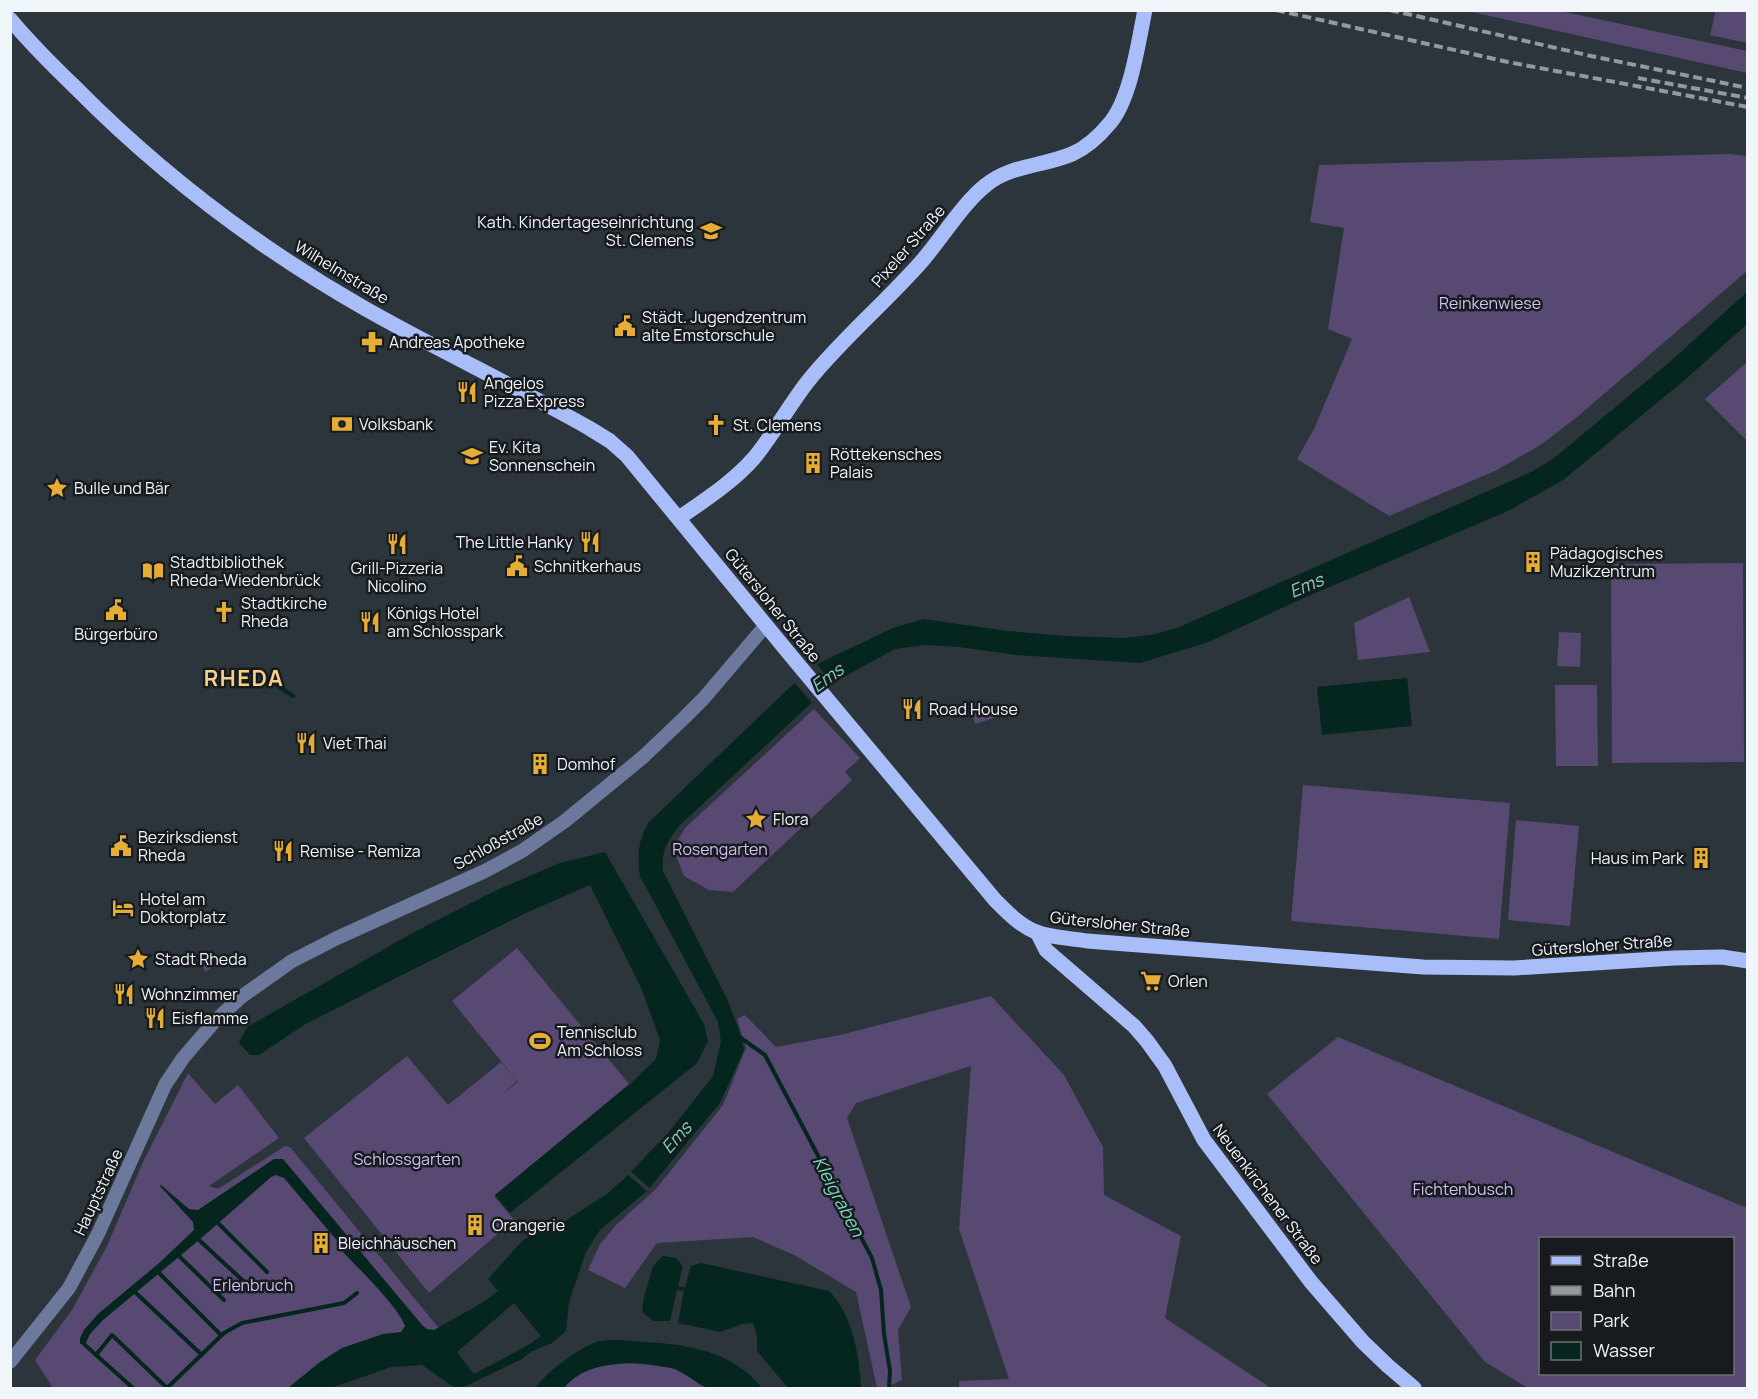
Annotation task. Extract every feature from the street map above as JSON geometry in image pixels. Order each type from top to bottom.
[{"type":"main road","name":"Pixeler Straße","points":[[679,518],[719,490],[755,457],[808,380],[906,279],[974,196],[987,184],[1012,171],[1072,154],[1092,141],[1103,130],[1124,100],[1145,10]]},
{"type":"main road","name":"Wilhelmstraße","points":[[10,19],[105,117],[165,171],[233,222],[297,267],[364,308],[557,410],[610,441],[627,456],[679,518]]},
{"type":"main road","name":"Gütersloher Straße","points":[[679,518],[995,900],[1012,918],[1037,932],[1088,941],[1423,967],[1514,968],[1722,957],[1748,961]]},
{"type":"main road","name":"Neuenkirchener Straße","points":[[1037,932],[1046,950],[1126,1019],[1147,1041],[1165,1066],[1204,1140],[1311,1282],[1363,1342],[1414,1389]]},
{"type":"street","name":"Schloßstraße","points":[[206,1031],[241,997],[292,961],[485,871],[522,851],[565,821],[614,782],[679,724],[766,625]]},
{"type":"street","name":"Hauptstraße","points":[[10,1362],[15,1346],[69,1288],[102,1224],[165,1084],[206,1031]]},
{"type":"green space","points":[[1716,10],[1747,11],[1747,43],[1710,35]]},
{"type":"green space","points":[[1467,11],[1560,11],[1747,51],[1747,73]]},
{"type":"green space","name":"Reinkenwiese","points":[[1729,154],[1747,156],[1747,271],[1576,418],[1542,444],[1497,470],[1389,516],[1297,459],[1314,429],[1352,339],[1328,329],[1344,228],[1310,222],[1319,165]]},
{"type":"green space","points":[[1747,362],[1747,441],[1705,399]]},
{"type":"green space","points":[[1743,563],[1744,762],[1612,763],[1611,564]]},
{"type":"green space","points":[[1409,597],[1430,652],[1358,660],[1354,623]]},
{"type":"green space","points":[[1559,632],[1581,633],[1580,667],[1557,666]]},
{"type":"green space","points":[[1555,685],[1597,685],[1598,766],[1556,766]]},
{"type":"green space","points":[[997,706],[1000,716],[975,724],[972,714]]},
{"type":"green space","name":"Rosengarten","points":[[814,709],[860,758],[845,772],[852,780],[733,892],[709,890],[684,876],[673,848],[685,828]]},
{"type":"green space","points":[[1303,785],[1510,803],[1499,939],[1291,921]]},
{"type":"green space","points":[[1516,820],[1579,826],[1570,926],[1508,920]]},
{"type":"green space","name":"Schlossgarten","points":[[517,948],[629,1084],[494,1196],[514,1220],[429,1293],[304,1138],[407,1056],[448,1105],[501,1062],[517,1081],[502,1094],[518,1082],[452,1001]]},
{"type":"green space","points":[[211,953],[218,962],[206,972],[199,963]]},
{"type":"green space","points":[[991,996],[1064,1075],[1103,1147],[1104,1195],[1181,1236],[1165,1318],[1271,1388],[959,1388],[959,1381],[1009,1379],[959,1229],[971,1066],[856,1103],[847,1118],[911,1307],[898,1330],[902,1380],[885,1388],[877,1388],[856,1292],[794,1255],[753,1237],[657,1243],[625,1288],[588,1270],[600,1244],[617,1224],[656,1189],[723,1105],[746,1048],[737,1019],[745,1015],[776,1047],[840,1035]]},
{"type":"green space","name":"Fichtenbusch","points":[[1338,1037],[1747,1208],[1747,1388],[1528,1388],[1485,1362],[1267,1094]]},
{"type":"green space","name":"Erlenbruch","points":[[188,1073],[215,1104],[238,1085],[279,1138],[209,1186],[218,1189],[285,1146],[290,1147],[447,1338],[310,1388],[53,1388],[35,1360],[72,1310],[107,1246],[143,1162]]},
{"type":"green space","points":[[632,1363],[673,1368],[709,1388],[564,1388],[578,1375],[594,1368]]},
{"type":"water","name":"Ems","points":[[1747,292],[1747,324],[1686,379],[1563,480],[1508,511],[1306,597],[1206,643],[1140,663],[1016,655],[925,645],[895,649],[833,683],[680,825],[666,846],[663,871],[727,999],[744,1050],[720,1103],[646,1192],[600,1230],[586,1252],[569,1302],[566,1331],[552,1343],[462,1388],[455,1388],[422,1365],[391,1367],[331,1388],[288,1388],[320,1362],[342,1348],[383,1334],[401,1332],[405,1326],[386,1298],[341,1250],[340,1244],[284,1178],[276,1175],[103,1320],[90,1334],[85,1345],[80,1344],[84,1330],[98,1314],[158,1264],[194,1230],[193,1222],[161,1185],[189,1209],[198,1210],[274,1159],[283,1159],[423,1326],[434,1330],[498,1291],[488,1279],[523,1240],[540,1230],[562,1223],[607,1194],[628,1175],[669,1132],[713,1076],[721,1041],[718,1022],[640,876],[639,855],[642,837],[648,823],[817,664],[893,628],[923,619],[1008,631],[1066,636],[1123,638],[1151,635],[1177,628],[1531,472],[1553,459],[1672,360]],"holes":[[[514,1303],[541,1336],[474,1374],[457,1352]]]},
{"type":"water","points":[[1407,678],[1412,726],[1322,735],[1317,687]]},
{"type":"water","points":[[605,852],[704,1024],[708,1041],[697,1063],[510,1213],[495,1195],[630,1084],[656,1059],[660,1040],[642,990],[590,885],[528,912],[304,1025],[259,1055],[250,1055],[239,1043],[247,1027],[416,931],[499,889],[560,863]]},
{"type":"water","points":[[663,1256],[676,1258],[683,1266],[678,1286],[685,1287],[691,1266],[701,1263],[829,1291],[844,1311],[849,1323],[859,1363],[861,1388],[788,1388],[757,1351],[757,1336],[753,1323],[742,1324],[720,1332],[678,1323],[684,1291],[677,1290],[670,1321],[653,1321],[642,1312],[644,1297],[653,1266]]},
{"type":"water","points":[[620,1340],[679,1345],[716,1355],[748,1373],[762,1388],[712,1389],[671,1368],[628,1363],[599,1367],[586,1372],[574,1378],[564,1388],[535,1388],[555,1368],[580,1350],[596,1342]]},
{"type":"pier","points":[[815,662],[834,685],[814,705],[793,681]]},
{"type":"pier","points":[[629,1170],[652,1190],[649,1193],[626,1173]]},
{"type":"waterway","points":[[255,670],[293,696]]},
{"type":"waterway","name":"Kleigraben","points":[[738,1036],[765,1055],[872,1258],[881,1290],[884,1334],[890,1371],[889,1388]]},
{"type":"waterway","points":[[218,1223],[267,1272]]},
{"type":"waterway","points":[[199,1240],[253,1290]]},
{"type":"waterway","points":[[179,1256],[224,1300]]},
{"type":"waterway","points":[[159,1273],[221,1335]]},
{"type":"waterway","points":[[136,1293],[202,1355]]},
{"type":"waterway","points":[[167,1388],[224,1333],[242,1323],[344,1303],[357,1293]]},
{"type":"waterway","points":[[96,1355],[112,1335],[167,1388]]},
{"type":"waterway","points":[[85,1345],[133,1388]]},
{"type":"railway","points":[[1276,10],[1508,62],[1748,107]]},
{"type":"railway","points":[[1390,10],[1591,56],[1748,88]]},
{"type":"railway","points":[[1638,78],[1748,98]]},
{"type":"place","name":"Kath. Kindertageseinrichtung St. Clemens","points":[[711,231]]},
{"type":"place","name":"Städt. Jugendzentrum alte Emstorschule","points":[[625,326]]},
{"type":"place","name":"Andreas Apotheke","points":[[372,342]]},
{"type":"place","name":"Angelos Pizza Express","points":[[467,392]]},
{"type":"place","name":"Volksbank","points":[[342,424]]},
{"type":"place","name":"St. Clemens","points":[[716,425]]},
{"type":"place","name":"Ev. Kita Sonnenschein","points":[[472,456]]},
{"type":"place","name":"Röttekensches Palais","points":[[813,463]]},
{"type":"place","name":"Bulle und Bär","points":[[57,488]]},
{"type":"place","name":"The Little Hanky","points":[[590,542]]},
{"type":"place","name":"Grill-Pizzeria Nicolino","points":[[397,544]]},
{"type":"place","name":"Pädagogisches Muzikzentrum","points":[[1533,562]]},
{"type":"place","name":"Schnitkerhaus","points":[[517,566]]},
{"type":"place","name":"Stadtbibliothek Rheda-Wiedenbrück","points":[[153,571]]},
{"type":"place","name":"Bürgerbüro","points":[[116,610]]},
{"type":"place","name":"Stadtkirche Rheda","points":[[224,612]]},
{"type":"place","name":"Königs Hotel am Schlosspark","points":[[370,622]]},
{"type":"place","name":"Road House","points":[[912,709]]},
{"type":"place","name":"Viet Thai","points":[[306,743]]},
{"type":"place","name":"Domhof","points":[[540,764]]},
{"type":"place","name":"Flora","points":[[756,819]]},
{"type":"place","name":"Bezirksdienst Rheda","points":[[121,846]]},
{"type":"place","name":"Remise - Remiza","points":[[283,851]]},
{"type":"place","name":"Haus im Park","points":[[1701,858]]},
{"type":"place","name":"Hotel am Doktorplatz","points":[[123,908]]},
{"type":"place","name":"Stadt Rheda","points":[[138,959]]},
{"type":"place","name":"Orlen","points":[[1151,981]]},
{"type":"place","name":"Wohnzimmer","points":[[124,994]]},
{"type":"place","name":"Eisflamme","points":[[155,1018]]},
{"type":"place","name":"Tennisclub Am Schloss","points":[[540,1041]]},
{"type":"place","name":"Orangerie","points":[[475,1225]]},
{"type":"place","name":"Bleichhäuschen","points":[[321,1243]]},
{"type":"district","name":"RHEDA","points":[[244,678]]}]
